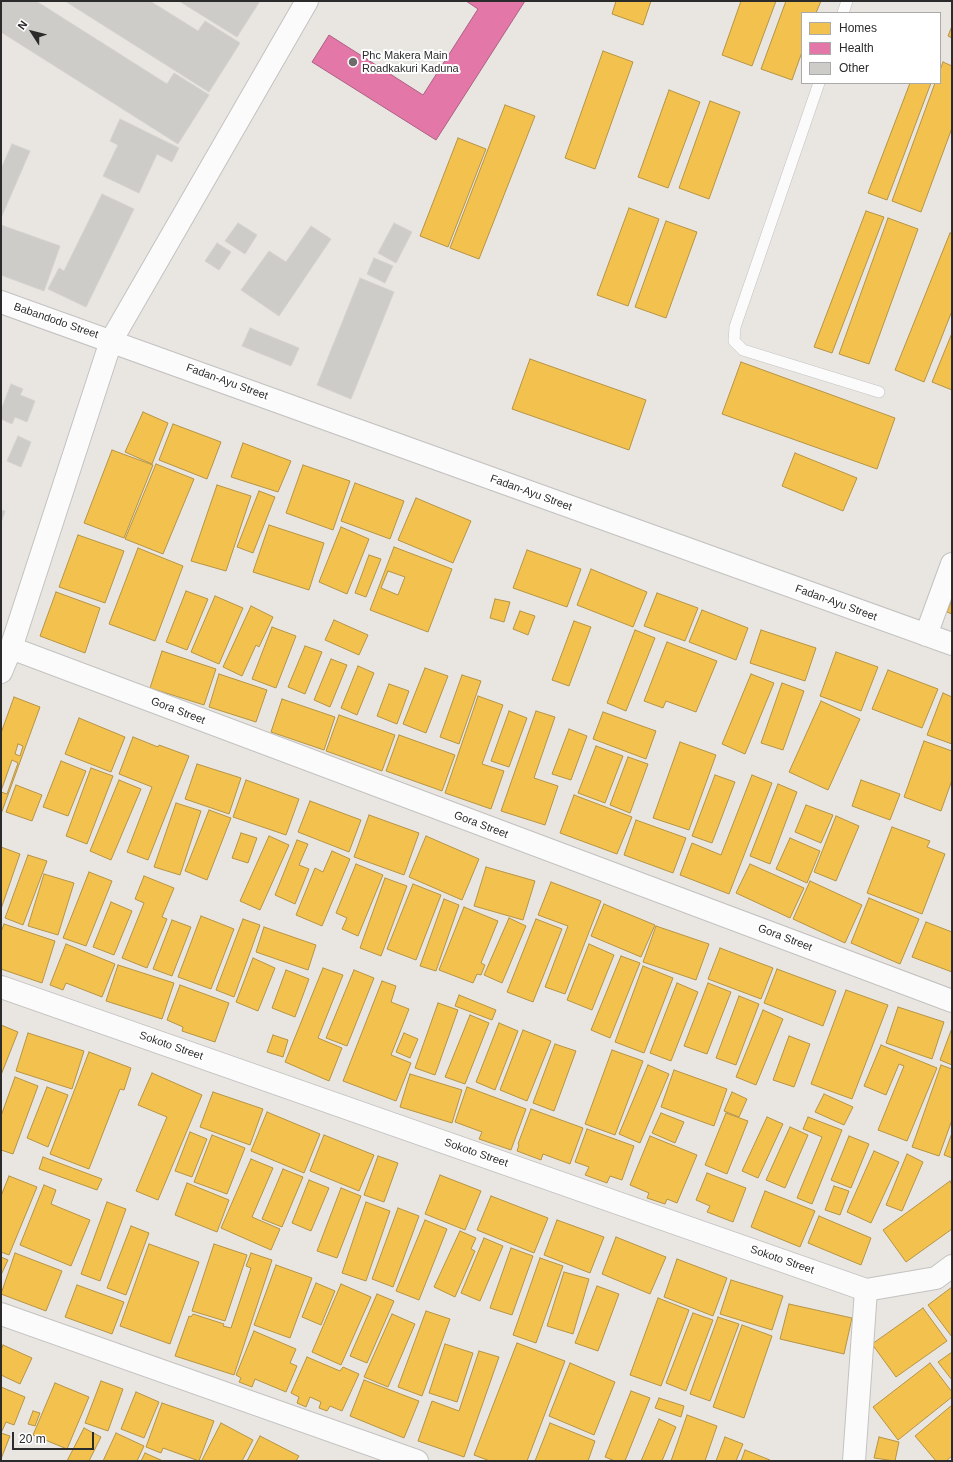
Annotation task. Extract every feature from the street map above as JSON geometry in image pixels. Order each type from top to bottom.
[{"type":"street","points":[[1,672],[11,648],[111,341],[307,1]]},
{"type":"street","name":"Babandodo Street","points":[[1,302],[111,341]]},
{"type":"street","name":"Fadan-Ayu Street","points":[[111,341],[952,644]]},
{"type":"street","points":[[926,635],[952,564]]},
{"type":"street","name":"Gora Street","points":[[11,648],[952,1001]]},
{"type":"street","name":"Sokoto Street","points":[[1,987],[866,1290],[936,1278],[952,1266]]},
{"type":"street","points":[[854,1461],[866,1290]]},
{"type":"street","points":[[1,1314],[417,1461]]},
{"type":"lane","points":[[843,12],[847,1]]},
{"type":"lane","points":[[819,84],[735,326],[734,341],[743,350],[879,392]]},
{"type":"building: Homes","points":[[616,1],[651,1],[643,25],[612,14]]},
{"type":"building: Homes","points":[[741,1],[776,1],[752,66],[722,55]]},
{"type":"building: Homes","points":[[786,1],[821,1],[816,12],[801,12],[801,55],[792,80],[761,69]]},
{"type":"building: Homes","points":[[952,26],[952,38],[948,36]]},
{"type":"building: Homes","points":[[603,51],[633,62],[595,169],[565,158]]},
{"type":"building: Homes","points":[[943,62],[952,66],[952,128],[921,212],[892,201],[935,84],[941,84],[941,67]]},
{"type":"building: Homes","points":[[910,84],[931,84],[887,200],[868,193]]},
{"type":"building: Homes","points":[[669,90],[700,102],[668,188],[638,177]]},
{"type":"building: Homes","points":[[710,101],[740,112],[709,199],[679,188]]},
{"type":"building: Homes","points":[[505,105],[535,116],[479,259],[450,248]]},
{"type":"building: Homes","points":[[458,138],[486,149],[448,247],[420,236]]},
{"type":"building: Homes","points":[[629,208],[659,219],[628,306],[597,295]]},
{"type":"building: Homes","points":[[866,211],[884,217],[832,353],[814,347]]},
{"type":"building: Homes","points":[[888,218],[918,229],[869,364],[839,354]]},
{"type":"building: Homes","points":[[666,221],[697,232],[666,318],[635,307]]},
{"type":"building: Homes","points":[[950,233],[952,234],[952,311],[924,382],[895,370]]},
{"type":"building: Homes","points":[[952,333],[952,390],[932,382]]},
{"type":"building: Homes","points":[[530,359],[646,400],[629,450],[512,409]]},
{"type":"building: Homes","points":[[741,362],[895,418],[877,469],[722,414]]},
{"type":"building: Homes","points":[[143,412],[168,423],[152,464],[125,452]]},
{"type":"building: Homes","points":[[173,424],[221,442],[207,479],[159,460]]},
{"type":"building: Homes","points":[[243,443],[291,461],[278,492],[231,477]]},
{"type":"building: Homes","points":[[112,450],[153,465],[124,538],[84,523]]},
{"type":"building: Homes","points":[[795,453],[857,478],[843,511],[782,486]]},
{"type":"building: Homes","points":[[156,464],[194,479],[163,554],[125,539]]},
{"type":"building: Homes","points":[[303,465],[350,481],[333,530],[286,513]]},
{"type":"building: Homes","points":[[355,483],[404,501],[390,539],[341,521]]},
{"type":"building: Homes","points":[[217,485],[251,496],[226,571],[191,561]]},
{"type":"building: Homes","points":[[259,491],[275,497],[253,553],[237,547]]},
{"type":"building: Homes","points":[[416,498],[471,521],[453,563],[398,540]]},
{"type":"building: Homes","points":[[269,525],[324,543],[309,590],[253,572]]},
{"type":"building: Homes","points":[[341,527],[369,539],[347,594],[319,582]]},
{"type":"building: Homes","points":[[78,535],[124,551],[105,603],[59,587]]},
{"type":"building: Homes","points":[[394,547],[452,569],[428,632],[370,610]],"holes":[[[388,571],[405,577],[398,595],[381,588]]]},
{"type":"building: Homes","points":[[138,548],[183,566],[155,641],[109,624]]},
{"type":"building: Homes","points":[[527,550],[581,569],[567,607],[513,588]]},
{"type":"building: Homes","points":[[369,555],[381,559],[366,597],[355,593]]},
{"type":"building: Homes","points":[[591,569],[647,592],[633,627],[577,605]]},
{"type":"building: Homes","points":[[186,591],[208,599],[187,650],[166,642]]},
{"type":"building: Homes","points":[[56,592],[100,608],[85,653],[40,636]]},
{"type":"building: Homes","points":[[657,593],[698,608],[685,641],[644,626]]},
{"type":"building: Homes","points":[[215,596],[243,608],[219,664],[191,652]]},
{"type":"building: Homes","points":[[495,599],[510,602],[504,622],[490,618]]},
{"type":"building: Homes","points":[[952,599],[952,614],[947,612]]},
{"type":"building: Homes","points":[[251,606],[273,617],[259,647],[256,645],[242,676],[223,667]]},
{"type":"building: Homes","points":[[702,610],[748,628],[736,660],[689,642]]},
{"type":"building: Homes","points":[[520,611],[535,616],[528,635],[513,629]]},
{"type":"building: Homes","points":[[334,620],[368,635],[359,655],[325,640]]},
{"type":"building: Homes","points":[[574,621],[591,627],[569,686],[552,680]]},
{"type":"building: Homes","points":[[272,627],[296,636],[276,688],[252,679]]},
{"type":"building: Homes","points":[[635,630],[655,638],[626,711],[607,703]]},
{"type":"building: Homes","points":[[761,630],[816,648],[805,681],[750,663]]},
{"type":"building: Homes","points":[[667,642],[717,661],[696,712],[666,701],[663,708],[644,701]]},
{"type":"building: Homes","points":[[305,646],[322,652],[305,694],[288,687]]},
{"type":"building: Homes","points":[[162,651],[216,669],[204,705],[150,688]]},
{"type":"building: Homes","points":[[836,652],[878,667],[861,711],[820,696]]},
{"type":"building: Homes","points":[[331,659],[347,665],[330,707],[314,700]]},
{"type":"building: Homes","points":[[358,666],[374,673],[357,715],[341,708]]},
{"type":"building: Homes","points":[[425,668],[448,676],[426,733],[403,724]]},
{"type":"building: Homes","points":[[888,670],[938,689],[922,728],[872,709]]},
{"type":"building: Homes","points":[[219,674],[267,690],[256,722],[209,707]]},
{"type":"building: Homes","points":[[751,674],[774,683],[745,754],[722,744]]},
{"type":"building: Homes","points":[[462,675],[481,681],[459,744],[440,737]]},
{"type":"building: Homes","points":[[782,683],[804,691],[783,750],[761,743]]},
{"type":"building: Homes","points":[[389,684],[409,691],[397,724],[377,716]]},
{"type":"building: Homes","points":[[943,693],[952,697],[952,744],[927,735]]},
{"type":"building: Homes","points":[[478,696],[503,705],[482,764],[504,771],[491,809],[445,793]]},
{"type":"building: Homes","points":[[14,697],[40,707],[1,814],[1,792],[7,794],[18,763],[12,760],[1,791],[1,733]],"holes":[[[18,744],[23,746],[20,756],[15,754]]]},
{"type":"building: Homes","points":[[282,699],[335,717],[324,750],[271,732]]},
{"type":"building: Homes","points":[[821,701],[860,719],[828,790],[789,772]]},
{"type":"building: Homes","points":[[509,711],[527,718],[509,767],[491,761]]},
{"type":"building: Homes","points":[[536,711],[555,717],[534,778],[558,786],[545,825],[501,811]]},
{"type":"building: Homes","points":[[603,712],[656,731],[646,759],[593,739]]},
{"type":"building: Homes","points":[[339,715],[395,735],[382,771],[326,751]]},
{"type":"building: Homes","points":[[79,718],[125,737],[111,772],[65,754]]},
{"type":"building: Homes","points":[[569,729],[587,736],[571,780],[552,774]]},
{"type":"building: Homes","points":[[399,735],[455,755],[442,791],[386,771]]},
{"type":"building: Homes","points":[[133,737],[158,747],[159,745],[189,756],[148,860],[127,852],[152,787],[119,774]]},
{"type":"building: Homes","points":[[924,741],[952,751],[952,780],[941,811],[904,797]]},
{"type":"building: Homes","points":[[680,742],[716,755],[689,830],[653,818]]},
{"type":"building: Homes","points":[[596,746],[623,756],[605,803],[578,793]]},
{"type":"building: Homes","points":[[628,757],[648,764],[630,813],[610,805]]},
{"type":"building: Homes","points":[[61,761],[86,771],[68,816],[43,807]]},
{"type":"building: Homes","points":[[197,764],[241,778],[229,814],[185,799]]},
{"type":"building: Homes","points":[[91,768],[113,776],[87,844],[66,836]]},
{"type":"building: Homes","points":[[715,775],[735,782],[712,843],[692,836]]},
{"type":"building: Homes","points":[[752,775],[772,783],[729,894],[680,875],[692,843],[721,855]]},
{"type":"building: Homes","points":[[119,780],[141,789],[111,860],[90,851]]},
{"type":"building: Homes","points":[[246,780],[299,799],[286,835],[233,817]]},
{"type":"building: Homes","points":[[861,780],[900,794],[890,820],[852,806]]},
{"type":"building: Homes","points":[[778,784],[797,792],[770,864],[750,856]]},
{"type":"building: Homes","points":[[16,785],[42,795],[32,821],[6,812]]},
{"type":"building: Homes","points":[[574,795],[632,817],[617,854],[560,833]]},
{"type":"building: Homes","points":[[310,801],[361,820],[349,852],[298,832]]},
{"type":"building: Homes","points":[[176,803],[201,811],[180,875],[154,867]]},
{"type":"building: Homes","points":[[806,805],[833,815],[821,843],[795,832]]},
{"type":"building: Homes","points":[[209,810],[231,818],[207,880],[185,871]]},
{"type":"building: Homes","points":[[369,815],[419,833],[404,875],[354,857]]},
{"type":"building: Homes","points":[[836,816],[859,826],[836,881],[814,872]]},
{"type":"building: Homes","points":[[636,820],[686,838],[673,873],[624,855]]},
{"type":"building: Homes","points":[[892,827],[930,841],[927,847],[945,854],[922,914],[867,893]]},
{"type":"building: Homes","points":[[241,833],[257,838],[248,863],[232,858]]},
{"type":"building: Homes","points":[[269,836],[289,845],[260,910],[240,901]]},
{"type":"building: Homes","points":[[426,836],[479,859],[462,900],[409,877]]},
{"type":"building: Homes","points":[[790,838],[820,851],[807,883],[776,869]]},
{"type":"building: Homes","points":[[297,840],[308,844],[299,865],[309,869],[295,904],[275,895]]},
{"type":"building: Homes","points":[[1,847],[20,854],[1,909]]},
{"type":"building: Homes","points":[[332,851],[350,859],[322,926],[296,915],[315,868],[323,872]]},
{"type":"building: Homes","points":[[28,855],[47,861],[23,925],[5,918]]},
{"type":"building: Homes","points":[[356,864],[383,875],[358,936],[342,929],[347,918],[336,913]]},
{"type":"building: Homes","points":[[750,864],[804,888],[790,918],[736,893]]},
{"type":"building: Homes","points":[[486,867],[535,881],[523,920],[474,906]]},
{"type":"building: Homes","points":[[89,872],[112,881],[86,946],[63,938]]},
{"type":"building: Homes","points":[[44,874],[74,883],[58,935],[28,926]]},
{"type":"building: Homes","points":[[144,876],[174,888],[162,917],[167,919],[147,968],[122,958],[144,903],[135,899]]},
{"type":"building: Homes","points":[[385,878],[407,886],[381,956],[360,948]]},
{"type":"building: Homes","points":[[810,881],[862,905],[845,943],[793,919]]},
{"type":"building: Homes","points":[[551,882],[601,901],[565,994],[545,987],[568,926],[538,915]]},
{"type":"building: Homes","points":[[413,884],[441,895],[416,960],[387,949]]},
{"type":"building: Homes","points":[[869,898],[919,919],[900,964],[851,943]]},
{"type":"building: Homes","points":[[444,899],[459,905],[436,971],[420,966]]},
{"type":"building: Homes","points":[[111,902],[132,911],[114,955],[93,947]]},
{"type":"building: Homes","points":[[604,904],[655,925],[641,957],[591,936]]},
{"type":"building: Homes","points":[[464,907],[498,921],[481,963],[485,965],[481,975],[477,974],[473,983],[439,970]]},
{"type":"building: Homes","points":[[201,916],[234,929],[211,989],[178,977]]},
{"type":"building: Homes","points":[[509,918],[526,926],[502,983],[484,975]]},
{"type":"building: Homes","points":[[243,919],[260,925],[234,997],[216,990]]},
{"type":"building: Homes","points":[[536,919],[562,929],[533,1002],[507,992]]},
{"type":"building: Homes","points":[[172,920],[191,927],[172,976],[153,969]]},
{"type":"building: Homes","points":[[926,922],[952,932],[952,972],[912,957]]},
{"type":"building: Homes","points":[[4,924],[55,941],[42,983],[1,969],[1,932]]},
{"type":"building: Homes","points":[[656,926],[709,944],[696,980],[643,962]]},
{"type":"building: Homes","points":[[264,927],[316,945],[308,970],[256,952]]},
{"type":"building: Homes","points":[[66,944],[115,964],[102,997],[66,983],[63,990],[50,985]]},
{"type":"building: Homes","points":[[589,944],[614,955],[592,1010],[567,1000]]},
{"type":"building: Homes","points":[[720,948],[773,968],[761,999],[708,979]]},
{"type":"building: Homes","points":[[621,956],[640,963],[610,1038],[591,1030]]},
{"type":"building: Homes","points":[[253,958],[275,968],[258,1011],[236,1002]]},
{"type":"building: Homes","points":[[118,965],[174,983],[162,1019],[106,1001]]},
{"type":"building: Homes","points":[[643,966],[673,978],[644,1053],[615,1042]]},
{"type":"building: Homes","points":[[323,968],[343,975],[318,1038],[342,1048],[329,1081],[285,1062]]},
{"type":"building: Homes","points":[[777,969],[836,991],[823,1026],[764,1003]]},
{"type":"building: Homes","points":[[286,970],[309,979],[295,1017],[272,1008]]},
{"type":"building: Homes","points":[[354,970],[374,978],[347,1046],[326,1038]]},
{"type":"building: Homes","points":[[382,981],[396,986],[391,1002],[409,1009],[391,1055],[411,1063],[396,1101],[343,1081]]},
{"type":"building: Homes","points":[[677,983],[698,992],[671,1061],[650,1053]]},
{"type":"building: Homes","points":[[708,983],[731,992],[707,1054],[684,1046]]},
{"type":"building: Homes","points":[[180,985],[229,1003],[215,1042],[182,1031],[183,1027],[167,1020]]},
{"type":"building: Homes","points":[[846,990],[888,1005],[852,1099],[811,1084]]},
{"type":"building: Homes","points":[[459,995],[496,1010],[492,1020],[455,1006]]},
{"type":"building: Homes","points":[[739,996],[759,1004],[736,1065],[716,1058]]},
{"type":"building: Homes","points":[[438,1003],[458,1010],[435,1075],[415,1068]]},
{"type":"building: Homes","points":[[898,1007],[944,1022],[932,1059],[886,1043]]},
{"type":"building: Homes","points":[[763,1010],[783,1019],[756,1085],[736,1077]]},
{"type":"building: Homes","points":[[470,1015],[489,1023],[465,1084],[445,1077]]},
{"type":"building: Homes","points":[[499,1023],[518,1031],[495,1090],[476,1082]]},
{"type":"building: Homes","points":[[1,1025],[18,1032],[1,1075]]},
{"type":"building: Homes","points":[[952,1028],[952,1065],[940,1060]]},
{"type":"building: Homes","points":[[523,1030],[551,1041],[527,1101],[500,1090]]},
{"type":"building: Homes","points":[[28,1033],[84,1051],[72,1089],[16,1071]]},
{"type":"building: Homes","points":[[404,1033],[418,1039],[410,1058],[396,1052]]},
{"type":"building: Homes","points":[[273,1035],[288,1040],[283,1057],[267,1052]]},
{"type":"building: Homes","points":[[789,1036],[810,1044],[794,1087],[773,1080]]},
{"type":"building: Homes","points":[[555,1044],[576,1051],[554,1111],[533,1103]]},
{"type":"building: Homes","points":[[881,1045],[937,1068],[907,1141],[878,1130],[904,1066],[899,1064],[886,1095],[864,1086]]},
{"type":"building: Homes","points":[[612,1050],[643,1061],[615,1135],[585,1124]]},
{"type":"building: Homes","points":[[89,1052],[131,1068],[124,1090],[120,1089],[89,1169],[50,1154]]},
{"type":"building: Homes","points":[[648,1065],[669,1074],[640,1143],[619,1134]]},
{"type":"building: Homes","points":[[941,1065],[952,1069],[952,1120],[939,1156],[912,1147]]},
{"type":"building: Homes","points":[[674,1070],[727,1089],[714,1126],[661,1107]]},
{"type":"building: Homes","points":[[152,1073],[202,1095],[158,1200],[136,1191],[167,1117],[138,1105]]},
{"type":"building: Homes","points":[[410,1074],[462,1090],[452,1123],[400,1107]]},
{"type":"building: Homes","points":[[15,1077],[38,1086],[13,1154],[1,1150],[1,1116]]},
{"type":"building: Homes","points":[[47,1087],[68,1095],[48,1147],[27,1138]]},
{"type":"building: Homes","points":[[467,1087],[526,1109],[511,1150],[479,1139],[482,1132],[455,1122]]},
{"type":"building: Homes","points":[[213,1092],[263,1109],[250,1145],[200,1127]]},
{"type":"building: Homes","points":[[732,1092],[747,1099],[739,1117],[724,1111]]},
{"type":"building: Homes","points":[[824,1094],[853,1107],[844,1125],[815,1112]]},
{"type":"building: Homes","points":[[531,1109],[583,1128],[570,1164],[543,1154],[541,1160],[517,1151],[518,1144]]},
{"type":"building: Homes","points":[[267,1112],[320,1134],[304,1173],[251,1151]]},
{"type":"building: Homes","points":[[661,1113],[684,1122],[675,1143],[652,1133]]},
{"type":"building: Homes","points":[[726,1113],[748,1121],[727,1174],[705,1165]]},
{"type":"building: Homes","points":[[767,1117],[783,1124],[758,1178],[742,1171]]},
{"type":"building: Homes","points":[[808,1117],[842,1130],[812,1204],[797,1198],[822,1137],[803,1129]]},
{"type":"building: Homes","points":[[790,1127],[808,1135],[785,1188],[766,1180]]},
{"type":"building: Homes","points":[[587,1129],[634,1146],[622,1180],[610,1176],[607,1183],[585,1175],[589,1167],[575,1162]]},
{"type":"building: Homes","points":[[190,1132],[207,1139],[192,1177],[175,1171]]},
{"type":"building: Homes","points":[[952,1133],[952,1158],[944,1155]]},
{"type":"building: Homes","points":[[212,1135],[245,1148],[227,1194],[194,1182]]},
{"type":"building: Homes","points":[[324,1135],[374,1155],[359,1191],[310,1171]]},
{"type":"building: Homes","points":[[650,1136],[697,1155],[677,1203],[667,1199],[665,1204],[647,1198],[649,1193],[630,1185]]},
{"type":"building: Homes","points":[[849,1136],[869,1144],[851,1188],[831,1180]]},
{"type":"building: Homes","points":[[874,1151],[899,1162],[871,1223],[847,1212]]},
{"type":"building: Homes","points":[[907,1154],[923,1162],[902,1211],[886,1205]]},
{"type":"building: Homes","points":[[378,1156],[398,1163],[384,1202],[364,1195]]},
{"type":"building: Homes","points":[[43,1157],[102,1179],[97,1190],[39,1169]]},
{"type":"building: Homes","points":[[251,1159],[273,1168],[252,1217],[280,1229],[271,1250],[221,1228]]},
{"type":"building: Homes","points":[[283,1169],[303,1177],[282,1227],[262,1219]]},
{"type":"building: Homes","points":[[707,1173],[746,1188],[733,1222],[707,1212],[710,1206],[696,1200]]},
{"type":"building: Homes","points":[[440,1175],[481,1191],[465,1230],[425,1214]]},
{"type":"building: Homes","points":[[9,1176],[37,1187],[9,1255],[1,1252],[1,1196]]},
{"type":"building: Homes","points":[[309,1180],[329,1188],[311,1231],[292,1223]]},
{"type":"building: Homes","points":[[950,1181],[952,1185],[952,1229],[906,1262],[883,1230]]},
{"type":"building: Homes","points":[[187,1183],[229,1200],[217,1232],[175,1215]]},
{"type":"building: Homes","points":[[44,1185],[56,1190],[51,1204],[90,1220],[71,1266],[20,1245]]},
{"type":"building: Homes","points":[[834,1186],[849,1191],[840,1215],[825,1210]]},
{"type":"building: Homes","points":[[341,1188],[361,1196],[337,1258],[317,1251]]},
{"type":"building: Homes","points":[[765,1191],[815,1211],[800,1247],[751,1227]]},
{"type":"building: Homes","points":[[491,1196],[548,1218],[534,1253],[477,1230]]},
{"type":"building: Homes","points":[[107,1202],[126,1209],[100,1281],[81,1274]]},
{"type":"building: Homes","points":[[366,1202],[390,1211],[366,1281],[342,1273]]},
{"type":"building: Homes","points":[[398,1208],[419,1216],[393,1287],[372,1279]]},
{"type":"building: Homes","points":[[819,1216],[871,1238],[861,1265],[808,1243]]},
{"type":"building: Homes","points":[[425,1220],[447,1229],[419,1300],[396,1291]]},
{"type":"building: Homes","points":[[557,1220],[604,1237],[590,1273],[544,1255]]},
{"type":"building: Homes","points":[[131,1226],[149,1233],[126,1295],[107,1288]]},
{"type":"building: Homes","points":[[460,1231],[476,1238],[471,1249],[475,1251],[455,1297],[434,1287]]},
{"type":"building: Homes","points":[[616,1237],[666,1257],[650,1294],[602,1274]]},
{"type":"building: Homes","points":[[484,1238],[503,1246],[480,1301],[461,1293]]},
{"type":"building: Homes","points":[[149,1244],[199,1262],[170,1344],[120,1326]]},
{"type":"building: Homes","points":[[214,1244],[247,1255],[225,1321],[192,1311]]},
{"type":"building: Homes","points":[[511,1248],[533,1256],[512,1315],[490,1308]]},
{"type":"building: Homes","points":[[15,1253],[62,1271],[46,1311],[1,1294]]},
{"type":"building: Homes","points":[[251,1253],[272,1260],[234,1375],[175,1356],[189,1316],[191,1317],[193,1314],[224,1324],[223,1326],[231,1328],[251,1268],[246,1266]]},
{"type":"building: Homes","points":[[1,1257],[8,1260],[1,1275]]},
{"type":"building: Homes","points":[[540,1258],[563,1266],[536,1343],[513,1335]]},
{"type":"building: Homes","points":[[677,1259],[727,1278],[713,1316],[664,1297]]},
{"type":"building: Homes","points":[[276,1265],[312,1278],[290,1338],[254,1325]]},
{"type":"building: Homes","points":[[564,1272],[589,1279],[573,1334],[547,1326]]},
{"type":"building: Homes","points":[[731,1280],[783,1296],[772,1330],[720,1314]]},
{"type":"building: Homes","points":[[316,1283],[335,1291],[321,1325],[302,1317]]},
{"type":"building: Homes","points":[[341,1284],[371,1297],[341,1365],[312,1352]]},
{"type":"building: Homes","points":[[77,1285],[124,1302],[112,1334],[65,1317]]},
{"type":"building: Homes","points":[[597,1286],[619,1294],[598,1351],[575,1343]]},
{"type":"building: Homes","points":[[952,1287],[952,1337],[928,1305]]},
{"type":"building: Homes","points":[[377,1294],[394,1301],[367,1363],[350,1356]]},
{"type":"building: Homes","points":[[658,1298],[689,1310],[661,1386],[630,1375]]},
{"type":"building: Homes","points":[[789,1304],[852,1318],[844,1354],[780,1339]]},
{"type":"building: Homes","points":[[923,1308],[947,1341],[896,1377],[872,1344]]},
{"type":"building: Homes","points":[[426,1311],[450,1319],[422,1396],[398,1387]]},
{"type":"building: Homes","points":[[693,1313],[713,1320],[686,1391],[666,1383]]},
{"type":"building: Homes","points":[[392,1314],[415,1324],[388,1387],[364,1377]]},
{"type":"building: Homes","points":[[718,1317],[739,1324],[710,1401],[690,1394]]},
{"type":"building: Homes","points":[[742,1325],[772,1336],[744,1418],[713,1407]]},
{"type":"building: Homes","points":[[254,1331],[296,1349],[290,1363],[297,1366],[286,1392],[255,1379],[252,1387],[239,1382],[241,1378],[236,1375]]},
{"type":"building: Homes","points":[[517,1343],[565,1361],[527,1461],[490,1461],[474,1455]]},
{"type":"building: Homes","points":[[445,1344],[473,1353],[457,1402],[429,1393]]},
{"type":"building: Homes","points":[[3,1345],[32,1358],[20,1384],[1,1375],[1,1350]]},
{"type":"building: Homes","points":[[479,1351],[499,1357],[464,1457],[418,1441],[432,1401],[459,1411]]},
{"type":"building: Homes","points":[[952,1352],[952,1380],[938,1362]]},
{"type":"building: Homes","points":[[307,1357],[340,1371],[343,1367],[359,1374],[342,1411],[330,1406],[327,1411],[319,1408],[321,1402],[310,1397],[306,1407],[297,1403],[299,1397],[291,1393]]},
{"type":"building: Homes","points":[[570,1363],[615,1382],[594,1435],[549,1416]]},
{"type":"building: Homes","points":[[930,1363],[952,1392],[952,1397],[898,1440],[873,1407]]},
{"type":"building: Homes","points":[[364,1380],[419,1401],[404,1438],[350,1416]]},
{"type":"building: Homes","points":[[101,1381],[123,1389],[108,1431],[85,1423]]},
{"type":"building: Homes","points":[[55,1383],[89,1397],[67,1449],[33,1435]]},
{"type":"building: Homes","points":[[1,1387],[25,1397],[14,1425],[6,1422],[1,1433]]},
{"type":"building: Homes","points":[[631,1391],[650,1398],[625,1461],[615,1461],[605,1457]]},
{"type":"building: Homes","points":[[136,1392],[159,1402],[144,1438],[121,1429]]},
{"type":"building: Homes","points":[[659,1398],[684,1406],[681,1417],[655,1408]]},
{"type":"building: Homes","points":[[162,1403],[214,1421],[199,1461],[163,1448],[161,1453],[146,1447]]},
{"type":"building: Homes","points":[[952,1405],[952,1456],[946,1461],[936,1461],[915,1436]]},
{"type":"building: Homes","points":[[33,1411],[40,1413],[35,1426],[28,1424]]},
{"type":"building: Homes","points":[[687,1415],[717,1426],[705,1461],[671,1461]]},
{"type":"building: Homes","points":[[659,1419],[676,1427],[662,1461],[641,1461]]},
{"type":"building: Homes","points":[[221,1423],[253,1440],[242,1461],[202,1460]]},
{"type":"building: Homes","points":[[550,1423],[595,1441],[588,1461],[535,1461]]},
{"type":"building: Homes","points":[[84,1428],[101,1437],[89,1461],[67,1461]]},
{"type":"building: Homes","points":[[1,1433],[10,1436],[1,1459]]},
{"type":"building: Homes","points":[[116,1433],[144,1446],[137,1461],[103,1461]]},
{"type":"building: Homes","points":[[260,1436],[299,1456],[296,1461],[247,1461]]},
{"type":"building: Homes","points":[[725,1437],[743,1444],[736,1461],[716,1461]]},
{"type":"building: Homes","points":[[879,1437],[899,1442],[895,1461],[874,1458]]},
{"type":"building: Homes","points":[[745,1450],[770,1460],[741,1461]]},
{"type":"building: Homes","points":[[145,1453],[163,1461],[141,1461]]},
{"type":"building: Health","points":[[466,1],[525,1],[436,140],[312,62],[329,35],[423,95],[478,9]]},
{"type":"building: Other","points":[[1,1],[36,1],[167,84],[174,73],[209,95],[178,144],[1,32]]},
{"type":"building: Other","points":[[65,1],[150,1],[198,31],[205,21],[240,43],[209,92]]},
{"type":"building: Other","points":[[179,1],[260,1],[237,37]]},
{"type":"building: Other","points":[[120,119],[179,148],[172,162],[157,154],[139,193],[103,176],[118,145],[110,141]]},
{"type":"building: Other","points":[[12,144],[30,151],[1,218],[1,169]]},
{"type":"building: Other","points":[[102,194],[134,209],[86,307],[48,289],[59,268],[64,271]]},
{"type":"building: Other","points":[[238,223],[257,235],[245,254],[225,241]]},
{"type":"building: Other","points":[[394,223],[412,232],[396,263],[378,253]]},
{"type":"building: Other","points":[[1,225],[60,246],[44,291],[1,275]]},
{"type":"building: Other","points":[[311,226],[331,239],[279,316],[241,290],[269,251],[286,262]]},
{"type":"building: Other","points":[[217,243],[231,252],[219,270],[205,261]]},
{"type":"building: Other","points":[[374,258],[393,266],[385,283],[367,274]]},
{"type":"building: Other","points":[[360,278],[394,292],[351,399],[317,385]]},
{"type":"building: Other","points":[[250,328],[299,348],[291,366],[242,346]]},
{"type":"building: Other","points":[[11,384],[23,389],[20,395],[35,401],[27,422],[15,417],[12,424],[1,419],[1,410]]},
{"type":"building: Other","points":[[18,436],[31,442],[21,467],[7,461]]},
{"type":"building: Other","points":[[1,510],[5,511],[1,523]]},
{"type":"place","name":"Phc Makera Main Roadkakuri Kaduna","points":[[353,62]]}]
